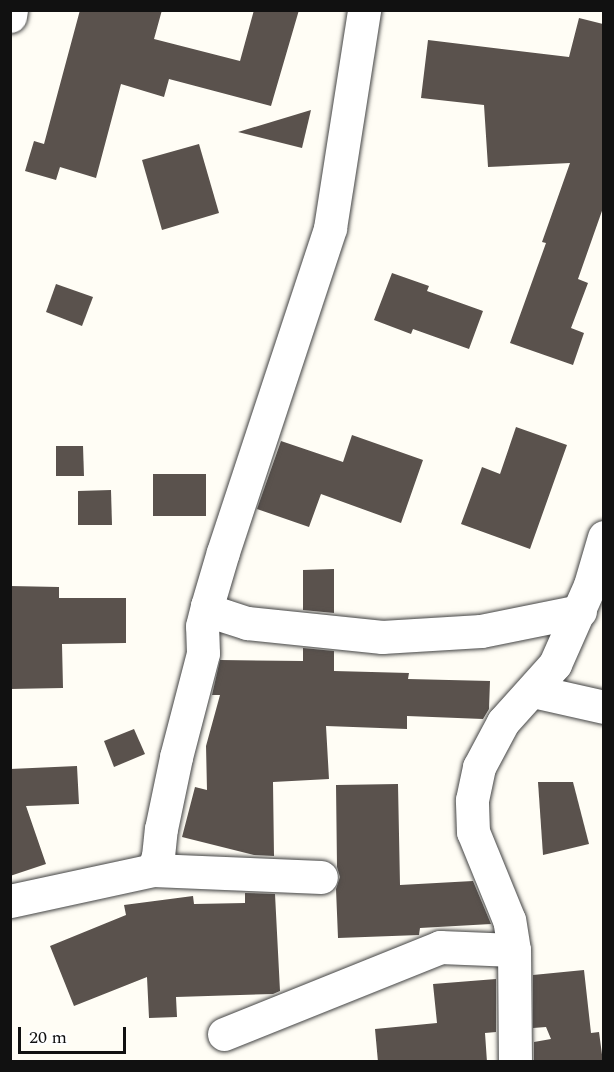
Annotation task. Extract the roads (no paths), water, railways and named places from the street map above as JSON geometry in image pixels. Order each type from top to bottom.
[{"type":"street","points":[[10,16],[11,10]]},
{"type":"street","points":[[153,870],[158,856],[170,788],[203,653],[202,626],[207,606],[330,228],[364,10]]},
{"type":"street","points":[[515,1062],[514,950],[509,920],[473,832],[472,801],[479,766],[503,722],[555,664],[590,585],[603,537]]},
{"type":"street","points":[[207,606],[213,612],[248,623],[382,637],[481,631],[580,611]]},
{"type":"street","points":[[533,691],[603,707]]},
{"type":"street","points":[[10,901],[153,870],[321,877]]},
{"type":"street","points":[[224,1034],[440,947],[514,950]]}]
